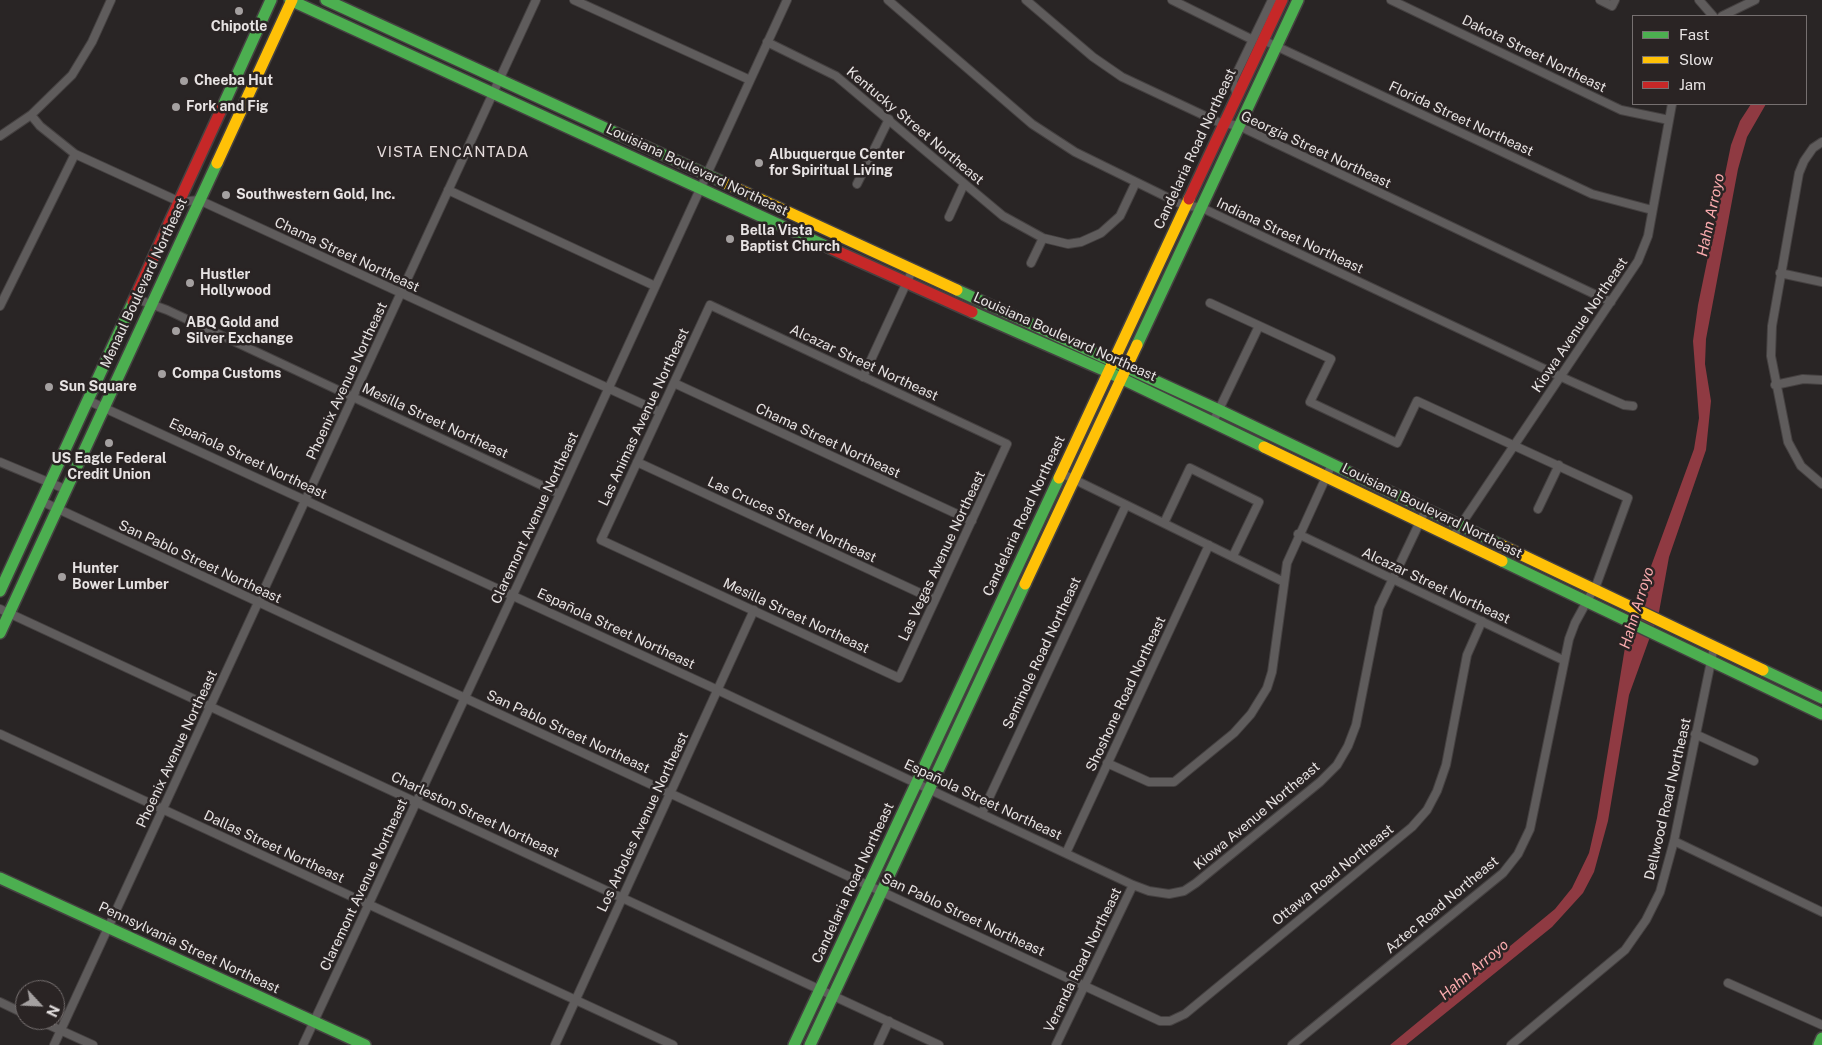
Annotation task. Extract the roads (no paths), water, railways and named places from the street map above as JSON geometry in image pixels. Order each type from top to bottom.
[{"type":"main road","name":"Menaul Boulevard Northeast","points":[[0,591],[272,0]]},
{"type":"main road","name":"Menaul Boulevard Northeast","points":[[0,633],[5,611],[57,508],[292,0]]},
{"type":"main road","name":"Louisiana Boulevard Northeast","points":[[292,0],[906,283],[1110,367],[1125,367],[1219,410],[1821,698]]},
{"type":"main road","name":"Louisiana Boulevard Northeast","points":[[326,0],[912,271],[1110,367],[1120,378],[1818,712]]},
{"type":"main road","name":"Candelaria Road Northeast","points":[[794,1045],[1237,96],[1258,40],[1282,0]]},
{"type":"main road","points":[[810,1045],[1298,0]]},
{"type":"main road","points":[[245,99],[242,95],[241,85],[246,72],[250,48]]},
{"type":"main road","points":[[225,144],[222,130],[233,102],[229,93]]},
{"type":"main road","points":[[199,200],[194,187],[206,146]]},
{"type":"main road","points":[[175,251],[176,236],[184,216],[180,202]]},
{"type":"main road","points":[[1818,712],[1821,698]]},
{"type":"main road","name":"Pennsylvania Street Northeast","points":[[0,878],[365,1045]]},
{"type":"main road","points":[[1819,1045],[1822,1038]]},
{"type":"street","points":[[0,136],[31,115],[72,75],[92,42],[111,0]]},
{"type":"street","name":"Phoenix Avenue Northeast","points":[[65,1021],[536,0]]},
{"type":"street","points":[[574,0],[750,80]]},
{"type":"street","name":"Claremont Avenue Northeast","points":[[303,1045],[560,494],[786,0]]},
{"type":"street","name":"Indiana Street Northeast","points":[[888,0],[1032,124],[1075,152],[1185,206],[1200,207],[1560,376],[1624,405],[1633,406]]},
{"type":"street","name":"Georgia Street Northeast","points":[[1026,0],[1093,57],[1122,77],[1224,124],[1239,126],[1611,302]]},
{"type":"street","name":"Florida Street Northeast","points":[[1172,0],[1258,40],[1276,45],[1592,194],[1652,210]]},
{"type":"street","points":[[1258,40],[1272,0]]},
{"type":"street","name":"Dakota Street Northeast","points":[[1391,0],[1621,110],[1669,120]]},
{"type":"street","points":[[1600,0],[1612,6],[1615,0]]},
{"type":"street","points":[[1700,0],[1711,15]]},
{"type":"street","points":[[1724,15],[1755,0]]},
{"type":"street","name":"Kentucky Street Northeast","points":[[767,42],[836,76],[1003,216],[1043,238],[1068,244],[1081,242],[1102,233],[1120,216],[1136,182]]},
{"type":"street","name":"Kiowa Avenue Northeast","points":[[1452,538],[1638,261],[1648,236],[1672,105]]},
{"type":"street","points":[[31,115],[40,126],[75,154],[180,202],[199,200]]},
{"type":"street","points":[[856,184],[889,119]]},
{"type":"street","points":[[1822,142],[1813,148],[1804,160],[1799,173],[1772,326],[1771,356],[1775,385],[1788,442],[1801,466],[1822,484]]},
{"type":"street","points":[[0,306],[75,154]]},
{"type":"street","points":[[949,217],[964,184]]},
{"type":"street","points":[[448,190],[655,286]]},
{"type":"street","name":"Chama Street Northeast","points":[[199,200],[660,412]]},
{"type":"street","points":[[1031,264],[1043,238]]},
{"type":"street","points":[[863,377],[912,271]]},
{"type":"street","points":[[1780,274],[1822,282]]},
{"type":"street","name":"Mesilla Street Northeast","points":[[134,298],[353,397],[560,494]]},
{"type":"street","points":[[1210,303],[1331,359],[1310,402],[1397,443],[1416,401],[1560,465],[1538,510]]},
{"type":"street","name":"Alcazar Street Northeast","points":[[710,305],[1007,444]]},
{"type":"street","name":"Las Animas Avenue Northeast","points":[[601,540],[710,305]]},
{"type":"street","points":[[1213,422],[1259,326]]},
{"type":"street","points":[[1775,385],[1803,379],[1822,380]]},
{"type":"street","name":"Chama Street Northeast","points":[[674,383],[972,521]]},
{"type":"street","name":"Española Street Northeast","points":[[87,400],[930,788],[1133,885]]},
{"type":"street","name":"Las Vegas Avenue Northeast","points":[[899,678],[1007,444]]},
{"type":"street","points":[[0,462],[65,489]]},
{"type":"street","name":"Las Cruces Street Northeast","points":[[637,462],[935,600]]},
{"type":"street","points":[[1107,763],[1149,782],[1174,782],[1234,732],[1251,714],[1267,688],[1272,672],[1286,563],[1332,464]]},
{"type":"street","name":"Aztec Road Northeast","points":[[1292,1045],[1503,873],[1518,854],[1530,829],[1563,660],[1575,623],[1597,583],[1628,498],[1560,465]]},
{"type":"street","points":[[1164,523],[1190,468],[1259,502],[1233,556]]},
{"type":"street","points":[[1061,473],[1284,582]]},
{"type":"street","name":"San Pablo Street Northeast","points":[[41,501],[257,604],[671,793],[1084,987]]},
{"type":"street","name":"Seminole Road Northeast","points":[[982,813],[1126,505]]},
{"type":"street","name":"Kiowa Avenue Northeast","points":[[1133,885],[1150,892],[1169,894],[1184,891],[1297,801],[1337,765],[1348,746],[1356,725],[1375,622],[1392,578],[1426,509]]},
{"type":"street","name":"Alcazar Street Northeast","points":[[1298,534],[1563,660]]},
{"type":"street","name":"Mesilla Street Northeast","points":[[601,540],[899,678]]},
{"type":"street","name":"Shoshone Road Northeast","points":[[1066,853],[1209,545]]},
{"type":"street","name":"Los Arboles Avenue Northeast","points":[[555,1045],[754,610]]},
{"type":"street","name":"Charleston Street Northeast","points":[[5,611],[623,896],[939,1045]]},
{"type":"street","name":"Ottawa Road Northeast","points":[[1084,987],[1160,1021],[1170,1021],[1185,1014],[1412,827],[1427,810],[1437,791],[1446,765],[1466,655],[1482,621]]},
{"type":"street","name":"Dellwood Road Northeast","points":[[1514,1044],[1624,950],[1646,920],[1660,892],[1674,841],[1714,647]]},
{"type":"street","name":"Dallas Street Northeast","points":[[0,734],[673,1045]]},
{"type":"street","points":[[1695,734],[1754,761]]},
{"type":"street","points":[[1674,841],[1822,912]]},
{"type":"street","name":"Veranda Road Northeast","points":[[1056,1045],[1133,885]]},
{"type":"street","points":[[1728,983],[1822,1025]]},
{"type":"street","points":[[0,1002],[15,1009]]},
{"type":"street","points":[[878,1045],[889,1021]]},
{"type":"street","points":[[61,1030],[93,1045]]},
{"type":"street","name":"Phoenix Avenue Northeast","points":[[54,1045],[61,1030]]},
{"type":"water","name":"Hahn Arroyo","points":[[1750,105],[1765,105],[1747,137],[1738,169],[1706,339],[1705,364],[1711,401],[1706,450],[1669,557],[1659,612],[1629,695],[1608,821],[1594,872],[1583,893],[1552,927],[1406,1045],[1390,1045],[1555,909],[1572,888],[1589,853],[1597,818],[1628,629],[1694,449],[1699,418],[1693,341],[1698,305],[1731,145],[1740,121]]},
{"type":"place","name":"Chipotle","points":[[239,11]]},
{"type":"place","name":"Cheeba Hut","points":[[184,81]]},
{"type":"place","name":"Fork and Fig","points":[[176,107]]},
{"type":"place","name":"Albuquerque Center for Spiritual Living","points":[[759,163]]},
{"type":"place","name":"Southwestern Gold, Inc.","points":[[226,195]]},
{"type":"place","name":"Bella Vista Baptist Church","points":[[730,239]]},
{"type":"place","name":"Hustler Hollywood","points":[[190,283]]},
{"type":"place","name":"ABQ Gold and Silver Exchange","points":[[176,331]]},
{"type":"place","name":"Compa Customs","points":[[162,374]]},
{"type":"place","name":"Sun Square","points":[[49,387]]},
{"type":"place","name":"US Eagle Federal Credit Union","points":[[109,443]]},
{"type":"place","name":"Hunter Bower Lumber","points":[[62,577]]},
{"type":"district","name":"VISTA ENCANTADA","points":[[453,152]]}]
